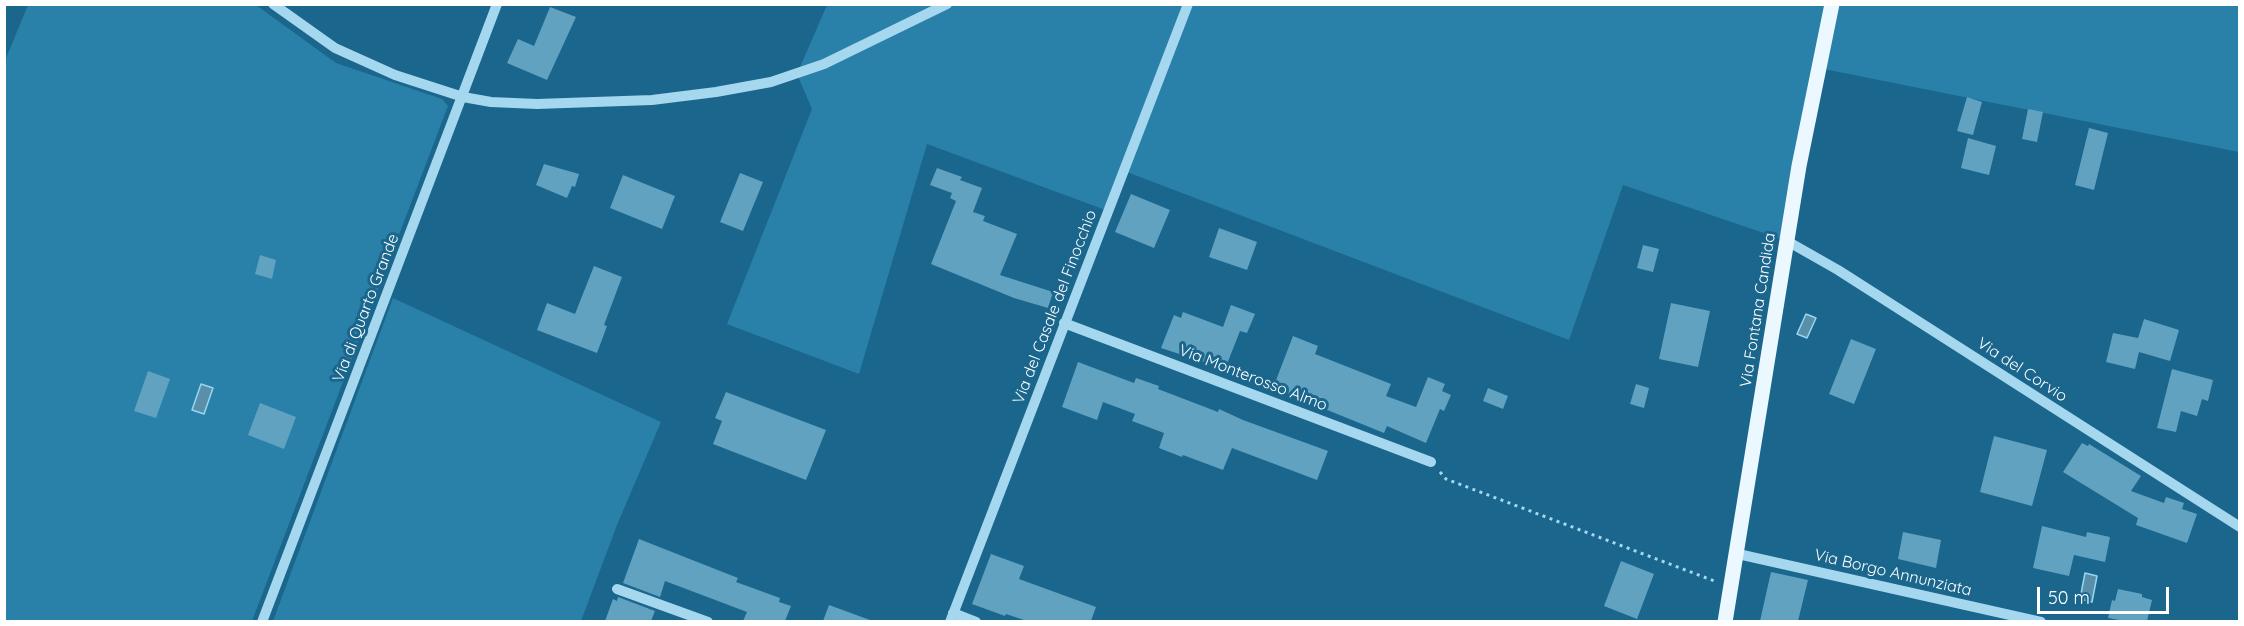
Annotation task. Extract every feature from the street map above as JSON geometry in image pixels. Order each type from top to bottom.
[{"type":"main road","name":"Via Fontana Candida","points":[[1725,621],[1738,554],[1805,135],[1832,4]]},
{"type":"street","points":[[273,4],[311,33],[358,60],[395,75],[463,97],[490,102],[526,104],[611,103],[670,99],[777,80],[825,63],[947,4]]},
{"type":"street","name":"Via di Quarto Grande","points":[[262,621],[497,4]]},
{"type":"street","name":"Via del Casale del Finocchio","points":[[952,617],[1188,4]]},
{"type":"street","name":"Via del Corvio","points":[[1787,241],[1844,273],[2240,527]]},
{"type":"street","name":"Via Monterosso Almo","points":[[1064,323],[1431,462]]},
{"type":"street","name":"Via Borgo Annunziata","points":[[1738,554],[2042,621]]},
{"type":"street","points":[[617,589],[708,621]]},
{"type":"street","points":[[952,617],[976,621]]},
{"type":"path","points":[[1431,462],[1446,479],[1732,588]]},
{"type":"shaded area","points":[[28,5],[256,5],[336,63],[442,99],[448,106],[252,621],[5,621],[4,63]]},
{"type":"shaded area","points":[[827,5],[2239,5],[2239,152],[1819,68],[1787,241],[1623,185],[1569,340],[1124,171],[1108,211],[927,144],[859,374],[727,324],[812,109],[797,74]]},
{"type":"shaded area","points":[[393,298],[661,422],[617,525],[581,621],[273,621]]},
{"type":"shaded area","points":[[1806,314],[1816,318],[1807,338],[1797,334]]},
{"type":"shaded area","points":[[201,384],[213,388],[204,414],[192,410]]},
{"type":"shaded area","points":[[2085,573],[2097,576],[2092,602],[2080,599]]},
{"type":"building","points":[[550,7],[576,17],[547,80],[507,63],[518,39],[534,46]]},
{"type":"building","points":[[1967,97],[1982,102],[1973,135],[1957,131]]},
{"type":"building","points":[[2028,109],[2043,112],[2037,142],[2022,139]]},
{"type":"building","points":[[2089,128],[2108,133],[2094,190],[2075,185]]},
{"type":"building","points":[[1968,138],[1996,146],[1989,175],[1961,168]]},
{"type":"building","points":[[544,164],[579,174],[575,187],[572,186],[567,198],[536,185]]},
{"type":"building","points":[[937,168],[962,177],[960,180],[982,188],[973,212],[985,216],[983,221],[1017,234],[1000,275],[1053,292],[1048,308],[1014,298],[931,264],[956,201],[950,198],[952,193],[930,185]]},
{"type":"building","points":[[740,173],[763,182],[743,231],[720,222]]},
{"type":"building","points":[[623,175],[675,196],[662,229],[610,208]]},
{"type":"building","points":[[1131,194],[1170,210],[1154,248],[1115,232]]},
{"type":"building","points":[[1219,228],[1257,242],[1247,270],[1209,257]]},
{"type":"building","points":[[1643,245],[1659,249],[1653,272],[1637,268]]},
{"type":"building","points":[[260,255],[276,260],[272,279],[255,274]]},
{"type":"building","points":[[594,266],[622,277],[604,325],[607,326],[597,353],[537,330],[547,303],[575,314]]},
{"type":"building","points":[[1671,303],[1710,311],[1698,367],[1659,359]]},
{"type":"building","points":[[1231,305],[1255,314],[1247,333],[1240,331],[1225,369],[1161,348],[1174,315],[1181,318],[1183,312],[1223,327]]},
{"type":"building","points":[[2144,319],[2179,330],[2170,361],[2139,352],[2135,369],[2106,362],[2113,333],[2138,338]]},
{"type":"building","points":[[1293,336],[1318,346],[1315,354],[1391,384],[1386,396],[1416,407],[1428,377],[1445,384],[1442,391],[1451,395],[1444,411],[1440,409],[1426,443],[1387,426],[1384,433],[1273,388]]},
{"type":"building","points":[[1851,339],[1876,349],[1854,404],[1829,394]]},
{"type":"building","points":[[1078,362],[1134,383],[1136,378],[1159,386],[1158,389],[1218,412],[1219,409],[1328,451],[1317,480],[1232,448],[1223,470],[1159,448],[1164,433],[1132,421],[1135,414],[1103,402],[1097,420],[1062,407]]},
{"type":"building","points":[[2172,369],[2213,380],[2208,401],[2202,399],[2197,416],[2181,411],[2176,432],[2157,428]]},
{"type":"building","points":[[148,371],[170,379],[156,418],[134,411]]},
{"type":"building","points":[[1636,384],[1649,388],[1644,408],[1630,404]]},
{"type":"building","points":[[1488,388],[1508,396],[1503,409],[1483,401]]},
{"type":"building","points":[[726,392],[826,430],[806,480],[713,444],[722,421],[715,418]]},
{"type":"building","points":[[260,403],[296,417],[284,449],[248,435]]},
{"type":"building","points":[[1994,436],[2047,450],[2032,506],[1980,492]]},
{"type":"building","points":[[2082,443],[2088,446],[2089,444],[2141,476],[2131,491],[2164,503],[2166,497],[2184,503],[2182,509],[2197,514],[2187,543],[2136,525],[2138,518],[2063,472]]},
{"type":"building","points":[[2042,526],[2086,537],[2087,532],[2110,537],[2105,562],[2074,555],[2069,576],[2033,568]]},
{"type":"building","points":[[1903,532],[1941,540],[1936,568],[1898,559]]},
{"type":"building","points":[[639,539],[738,578],[736,582],[780,598],[779,602],[791,606],[785,621],[743,621],[747,612],[665,581],[660,597],[623,583]]},
{"type":"building","points":[[991,554],[1024,566],[1019,579],[1096,607],[1091,621],[1027,621],[972,604]]},
{"type":"building","points":[[1621,561],[1654,574],[1637,619],[1604,606]]},
{"type":"building","points":[[1771,572],[1808,580],[1798,621],[1760,621]]},
{"type":"building","points":[[2118,589],[2142,594],[2142,597],[2152,600],[2147,621],[2108,618],[2112,600],[2115,601]]},
{"type":"building","points":[[618,597],[655,611],[651,621],[605,621],[613,599],[617,601]]},
{"type":"building","points":[[829,605],[870,620],[823,621]]}]
